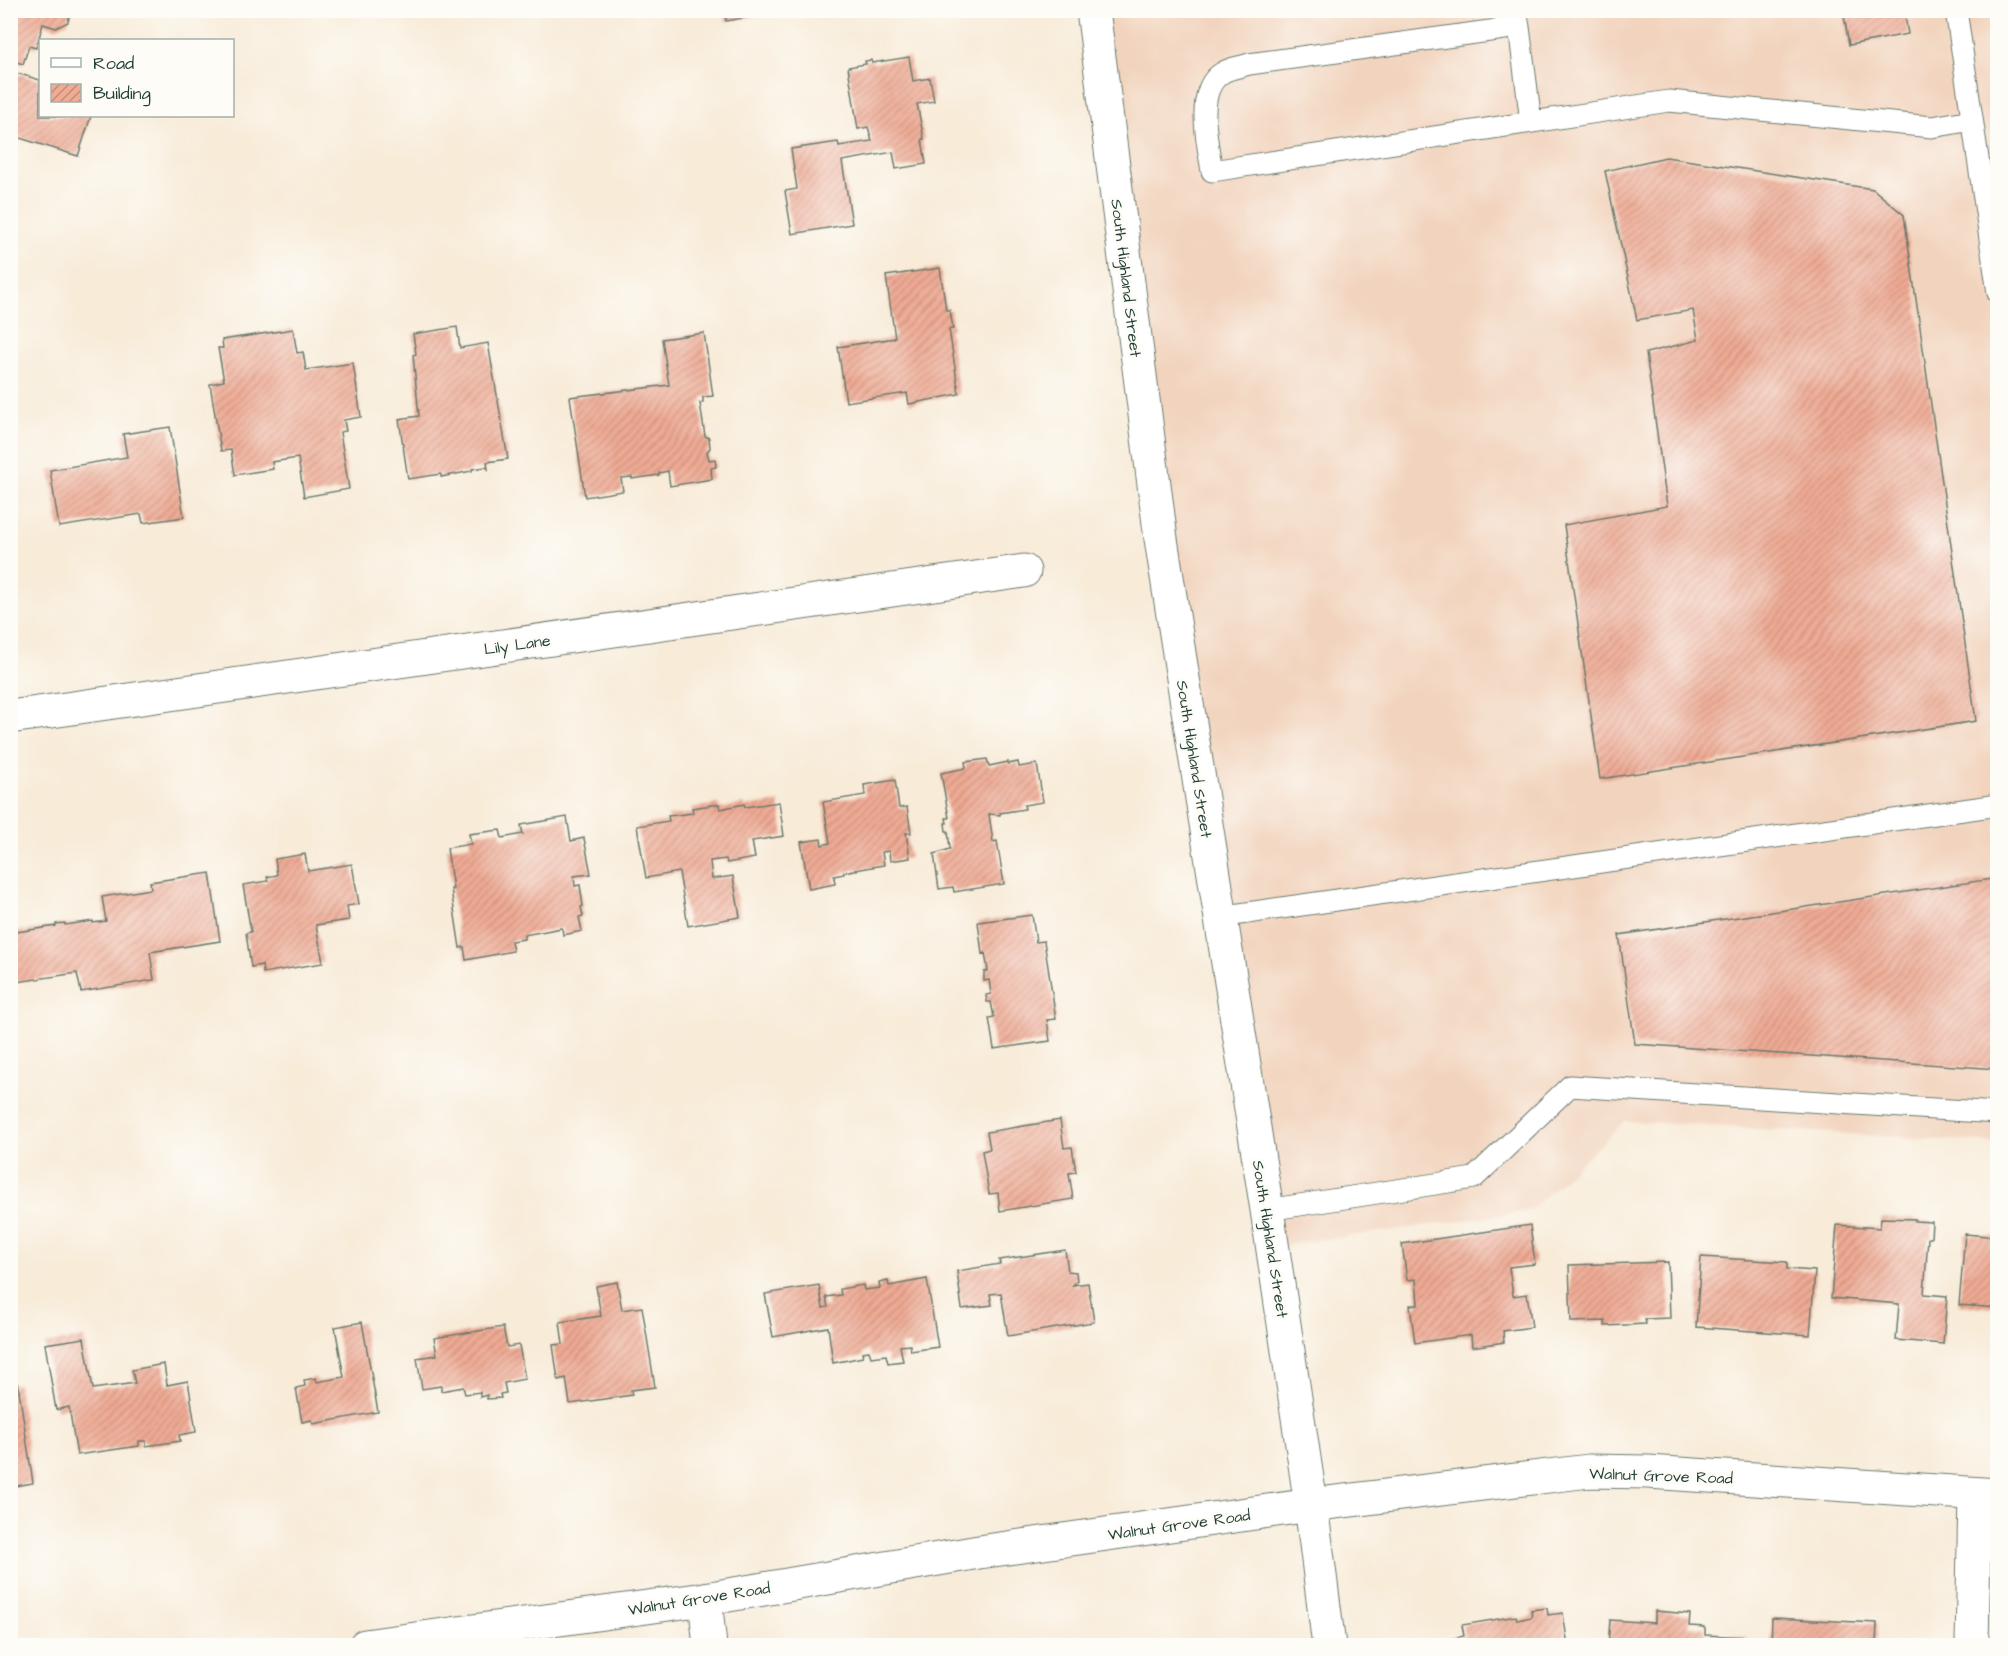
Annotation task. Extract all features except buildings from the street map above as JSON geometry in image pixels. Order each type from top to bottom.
[{"type":"main road","name":"South Highland Street","points":[[1093,10],[1161,539],[1267,1210],[1311,1506],[1329,1646]]},
{"type":"main road","name":"Lily Lane","points":[[10,717],[1024,571]]},
{"type":"main road","name":"Walnut Grove Road","points":[[365,1646],[441,1640],[705,1599],[979,1552],[1311,1506],[1589,1471],[1648,1472],[1986,1494]]},
{"type":"main road","points":[[1972,1646],[1986,1494]]},
{"type":"main road","points":[[705,1599],[710,1646]]},
{"type":"lane","points":[[1956,10],[1998,293]]},
{"type":"lane","points":[[1531,122],[1518,19],[1249,64],[1221,73],[1207,91],[1205,122],[1212,171],[1669,101],[1932,127],[1972,120]]},
{"type":"lane","points":[[1220,917],[1998,805]]},
{"type":"lane","points":[[1267,1210],[1474,1178],[1570,1086],[1998,1113]]},
{"type":"shaded area","points":[[1093,11],[1997,11],[1997,1143],[1625,1121],[1530,1211],[1272,1247]]}]
